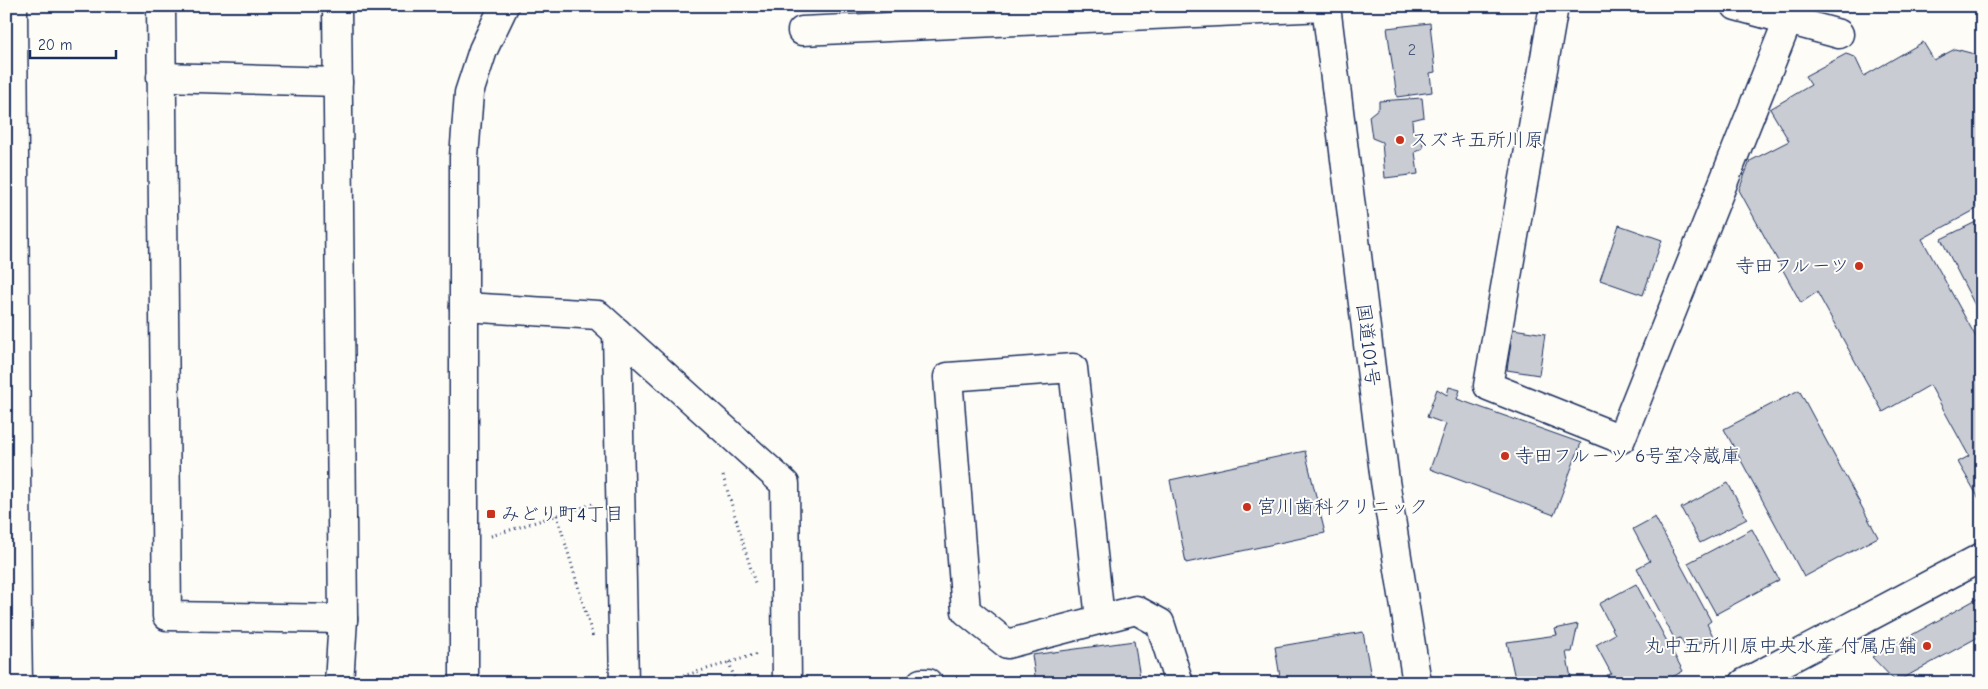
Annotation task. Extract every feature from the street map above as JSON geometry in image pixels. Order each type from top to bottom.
[{"type":"main road","points":[[13,6],[10,84],[12,624],[18,683]]},
{"type":"main road","points":[[161,6],[167,616],[343,619]]},
{"type":"main road","points":[[337,6],[343,619],[339,683]]},
{"type":"main road","points":[[464,683],[464,157],[470,93],[484,50],[504,6]]},
{"type":"main road","points":[[802,32],[867,17],[1326,6]]},
{"type":"main road","name":"国道101号","points":[[1326,6],[1385,481],[1417,683]]},
{"type":"main road","points":[[1554,6],[1488,386],[1621,438],[1788,20]]},
{"type":"main road","points":[[1736,6],[1839,34]]},
{"type":"main road","points":[[161,77],[338,82]]},
{"type":"main road","points":[[464,307],[598,315],[785,484],[787,683]]},
{"type":"main road","points":[[617,332],[624,683]]},
{"type":"main road","points":[[1100,619],[1073,368],[948,376],[966,610],[1006,644],[1136,610],[1160,623],[1179,683]]},
{"type":"main road","points":[[1744,683],[1982,557]]},
{"type":"main road","points":[[921,683],[928,683]]},
{"type":"path","points":[[723,476],[758,594]]},
{"type":"path","points":[[491,536],[594,503]]},
{"type":"path","points":[[557,515],[596,646]]},
{"type":"path","points":[[658,683],[766,651]]},
{"type":"path","points":[[729,662],[736,683]]},
{"type":"building","points":[[1430,23],[1435,72],[1430,73],[1432,92],[1397,97],[1387,28]]},
{"type":"building","name":"寺田フルーツ","points":[[1923,42],[1934,60],[1955,49],[1982,56],[1982,206],[1922,239],[1982,348],[1981,502],[1958,462],[1969,456],[1930,385],[1883,412],[1817,292],[1801,303],[1739,190],[1750,161],[1789,141],[1770,109],[1811,85],[1805,76],[1846,54],[1855,57],[1864,76]]},
{"type":"building","name":"スズキ五所川原","points":[[1422,98],[1424,117],[1412,120],[1413,133],[1422,132],[1423,148],[1415,152],[1418,174],[1385,178],[1382,142],[1372,138],[1369,116],[1379,108],[1379,101]]},
{"type":"building","points":[[1982,219],[1982,319],[1941,239]]},
{"type":"building","points":[[1619,225],[1662,240],[1643,295],[1600,280]]},
{"type":"building","points":[[1513,329],[1545,334],[1539,375],[1507,370]]},
{"type":"building","name":"寺田フルーツ 6号室冷蔵庫","points":[[1449,387],[1460,390],[1457,399],[1581,443],[1554,515],[1430,469],[1446,424],[1427,417],[1437,389],[1447,395]]},
{"type":"building","points":[[1799,390],[1878,537],[1804,577],[1724,429]]},
{"type":"building","name":"宮川歯科クリニック","points":[[1305,451],[1325,533],[1186,563],[1170,480]]},
{"type":"building","points":[[1728,483],[1747,519],[1700,543],[1681,508]]},
{"type":"building","points":[[1655,517],[1711,621],[1707,624],[1713,636],[1687,650],[1680,638],[1675,640],[1637,568],[1650,561],[1633,529]]},
{"type":"building","points":[[1752,529],[1779,580],[1716,614],[1688,563]]},
{"type":"building","points":[[1636,584],[1683,671],[1662,683],[1594,683],[1611,673],[1596,645],[1615,634],[1599,604]]},
{"type":"building","name":"丸中五所川原中央水産 付属店舗","points":[[1982,596],[1982,635],[1896,682],[1872,657]]},
{"type":"building","points":[[1578,624],[1572,652],[1566,652],[1572,683],[1516,683],[1507,642],[1557,635],[1555,629]]},
{"type":"building","points":[[1363,632],[1372,683],[1281,683],[1275,647]]},
{"type":"building","points":[[1134,641],[1141,683],[1036,683],[1032,655]]},
{"type":"place","name":"スズキ五所川原","points":[[1400,140]]},
{"type":"place","name":"寺田フルーツ","points":[[1859,266]]},
{"type":"place","name":"寺田フルーツ 6号室冷蔵庫","points":[[1505,456]]},
{"type":"place","name":"宮川歯科クリニック","points":[[1247,507]]},
{"type":"place","name":"みどり町4丁目","points":[[491,514]]},
{"type":"place","name":"丸中五所川原中央水産 付属店舗","points":[[1927,646]]}]
